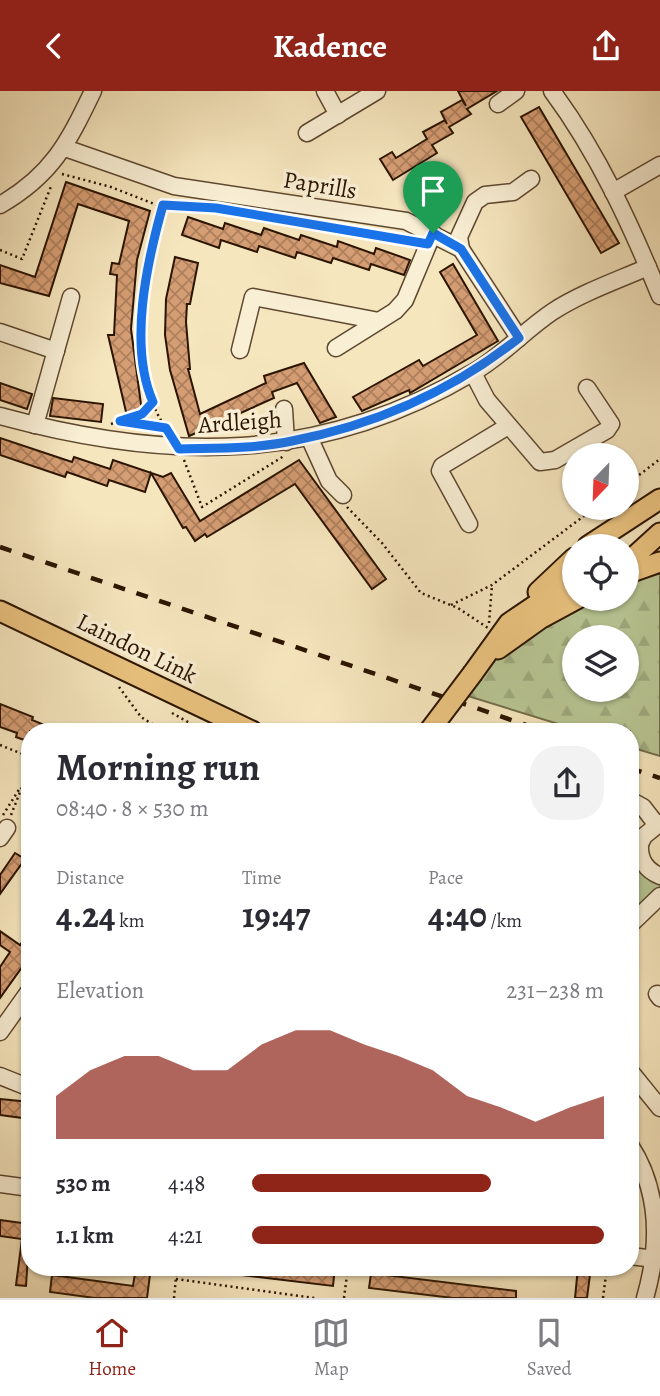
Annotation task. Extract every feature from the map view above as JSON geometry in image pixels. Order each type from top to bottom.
[{"type":"main road","points":[[606,534],[660,499]]},
{"type":"main road","points":[[639,552],[660,533]]},
{"type":"main road","points":[[639,569],[660,562]]},
{"type":"main road","points":[[435,723],[473,673],[501,627],[562,569]]},
{"type":"main road","points":[[501,627],[562,587]]},
{"type":"main road","points":[[473,673],[506,642],[562,608]]},
{"type":"main road","name":"Laindon Link","points":[[0,611],[235,723]]},
{"type":"street","points":[[0,205],[27,190],[65,148],[93,91]]},
{"type":"street","points":[[325,91],[338,115]]},
{"type":"street","points":[[307,133],[377,91]]},
{"type":"street","points":[[498,104],[516,91]]},
{"type":"street","points":[[552,91],[570,115],[613,192],[660,296]]},
{"type":"street","name":"Paprills","points":[[65,148],[174,186],[406,221],[431,238],[461,249],[519,338]]},
{"type":"street","points":[[613,192],[660,165]]},
{"type":"street","points":[[461,249],[459,237],[475,202],[485,195],[513,192],[531,179]]},
{"type":"street","points":[[336,348],[379,321],[405,300],[431,238]]},
{"type":"street","name":"Ardleigh","points":[[0,416],[131,443],[179,449],[287,449],[309,437],[379,417],[473,373],[574,299],[648,267]]},
{"type":"street","points":[[240,350],[253,296],[379,321]]},
{"type":"street","points":[[34,425],[71,297]]},
{"type":"street","points":[[0,332],[56,351]]},
{"type":"street","points":[[473,373],[487,400],[540,462],[555,460],[607,430],[611,424],[587,388]]},
{"type":"street","points":[[284,409],[287,449]]},
{"type":"street","points":[[469,524],[440,471],[442,466],[508,426]]},
{"type":"street","points":[[309,437],[330,481],[342,498]]},
{"type":"street","points":[[639,805],[658,823],[640,844],[642,860],[647,868],[660,876]]},
{"type":"street","points":[[639,916],[660,896]]},
{"type":"street","points":[[0,1032],[21,1003]]},
{"type":"street","points":[[0,1076],[21,1084]]},
{"type":"street","points":[[639,1082],[660,1108]]},
{"type":"street","points":[[639,1162],[652,1186],[658,1231],[648,1297]]},
{"type":"street","points":[[0,1184],[21,1187]]},
{"type":"street","points":[[639,1257],[655,1259]]},
{"type":"path","points":[[0,250],[22,259],[57,173],[111,187],[163,207],[216,208]]},
{"type":"path","points":[[163,207],[146,268],[141,322],[153,402],[179,449],[202,507],[287,449]]},
{"type":"path","points":[[242,212],[431,238]]},
{"type":"path","points":[[102,427],[142,414],[153,402]]},
{"type":"path","points":[[120,421],[166,428]]},
{"type":"path","points":[[639,475],[660,459]]},
{"type":"path","points":[[342,498],[421,593],[450,605],[489,628],[501,627]]},
{"type":"path","points":[[450,605],[492,585],[579,520]]},
{"type":"path","points":[[489,628],[492,585]]},
{"type":"path","points":[[116,683],[141,717],[150,723]]},
{"type":"path","points":[[0,745],[21,753]]},
{"type":"path","points":[[2,829],[21,788]]},
{"type":"path","points":[[2,829],[21,788]]},
{"type":"path","points":[[174,1298],[176,1276]]},
{"type":"path","points":[[344,1298],[347,1276]]},
{"type":"path","points":[[603,1298],[606,1276]]},
{"type":"path","points":[[176,1279],[315,1298]]},
{"type":"green space","points":[[660,562],[660,756],[639,750],[639,723],[555,723],[458,693],[473,673],[562,610],[639,611],[639,570]]},
{"type":"green space","points":[[639,870],[660,884],[660,888],[639,908]]},
{"type":"building","points":[[458,91],[497,91],[467,109],[471,114],[449,127],[453,133],[432,145],[437,153],[393,180],[380,159],[392,152],[396,158],[427,139],[423,132],[445,120],[441,112],[462,100],[466,106]]},
{"type":"building","points":[[539,107],[619,243],[601,253],[521,117]]},
{"type":"building","points":[[66,182],[150,211],[137,260],[131,329],[142,412],[127,416],[108,335],[114,335],[117,275],[110,274],[112,263],[119,264],[129,221],[78,204],[49,296],[0,283],[0,265],[35,277]]},
{"type":"building","points":[[188,217],[223,229],[225,223],[261,235],[264,228],[299,240],[301,235],[337,247],[338,241],[374,254],[376,248],[410,260],[404,275],[371,264],[369,270],[333,258],[331,263],[297,252],[295,258],[259,246],[257,252],[221,240],[219,248],[182,235]]},
{"type":"building","points":[[175,257],[198,263],[190,304],[187,304],[186,322],[188,369],[200,414],[266,383],[264,376],[304,363],[336,417],[320,423],[297,383],[272,392],[274,398],[189,436],[170,370],[165,335],[166,299]]},
{"type":"building","points":[[453,264],[498,341],[410,393],[409,390],[362,411],[353,397],[419,360],[423,366],[477,335],[440,272]]},
{"type":"building","points":[[0,383],[32,394],[27,409],[0,400]]},
{"type":"building","points":[[53,398],[103,404],[101,422],[50,416]]},
{"type":"building","points":[[0,438],[72,462],[74,457],[110,469],[113,460],[163,477],[171,473],[200,521],[299,460],[386,579],[372,589],[295,484],[207,537],[205,534],[195,541],[186,527],[183,528],[151,473],[145,492],[109,480],[107,486],[67,472],[65,477],[0,455]]},
{"type":"building","points":[[0,704],[33,717],[32,720],[39,723],[21,723],[21,739],[16,737],[17,733],[0,727]]},
{"type":"building","points":[[15,853],[21,857],[21,865],[0,894],[0,875]]},
{"type":"building","points":[[0,931],[21,944],[21,969],[0,998],[0,967],[10,952],[0,945]]},
{"type":"building","points":[[0,1099],[21,1101],[21,1118],[0,1115]]},
{"type":"building","points":[[0,1220],[21,1223],[21,1239],[0,1236]]},
{"type":"building","points":[[21,1247],[21,1276],[27,1276],[26,1286],[16,1285]]},
{"type":"building","points":[[52,1276],[133,1286],[135,1276],[150,1276],[147,1298],[95,1298],[50,1292]]},
{"type":"building","points":[[250,1276],[334,1276],[333,1286]]},
{"type":"building","points":[[371,1276],[393,1276],[516,1291],[516,1298],[453,1298],[369,1288]]},
{"type":"building","points":[[577,1276],[590,1276],[587,1298],[575,1298]]},
{"type":"railway","points":[[0,547],[520,723]]},
{"type":"railway","points":[[639,771],[660,778]]},
{"type":"route","points":[[163,205],[216,208],[428,244],[433,233],[461,249],[519,338],[473,373],[429,396],[379,417],[291,442],[179,449],[166,428],[120,421],[142,414],[153,402],[143,353],[141,322],[146,268],[163,205]]}]
